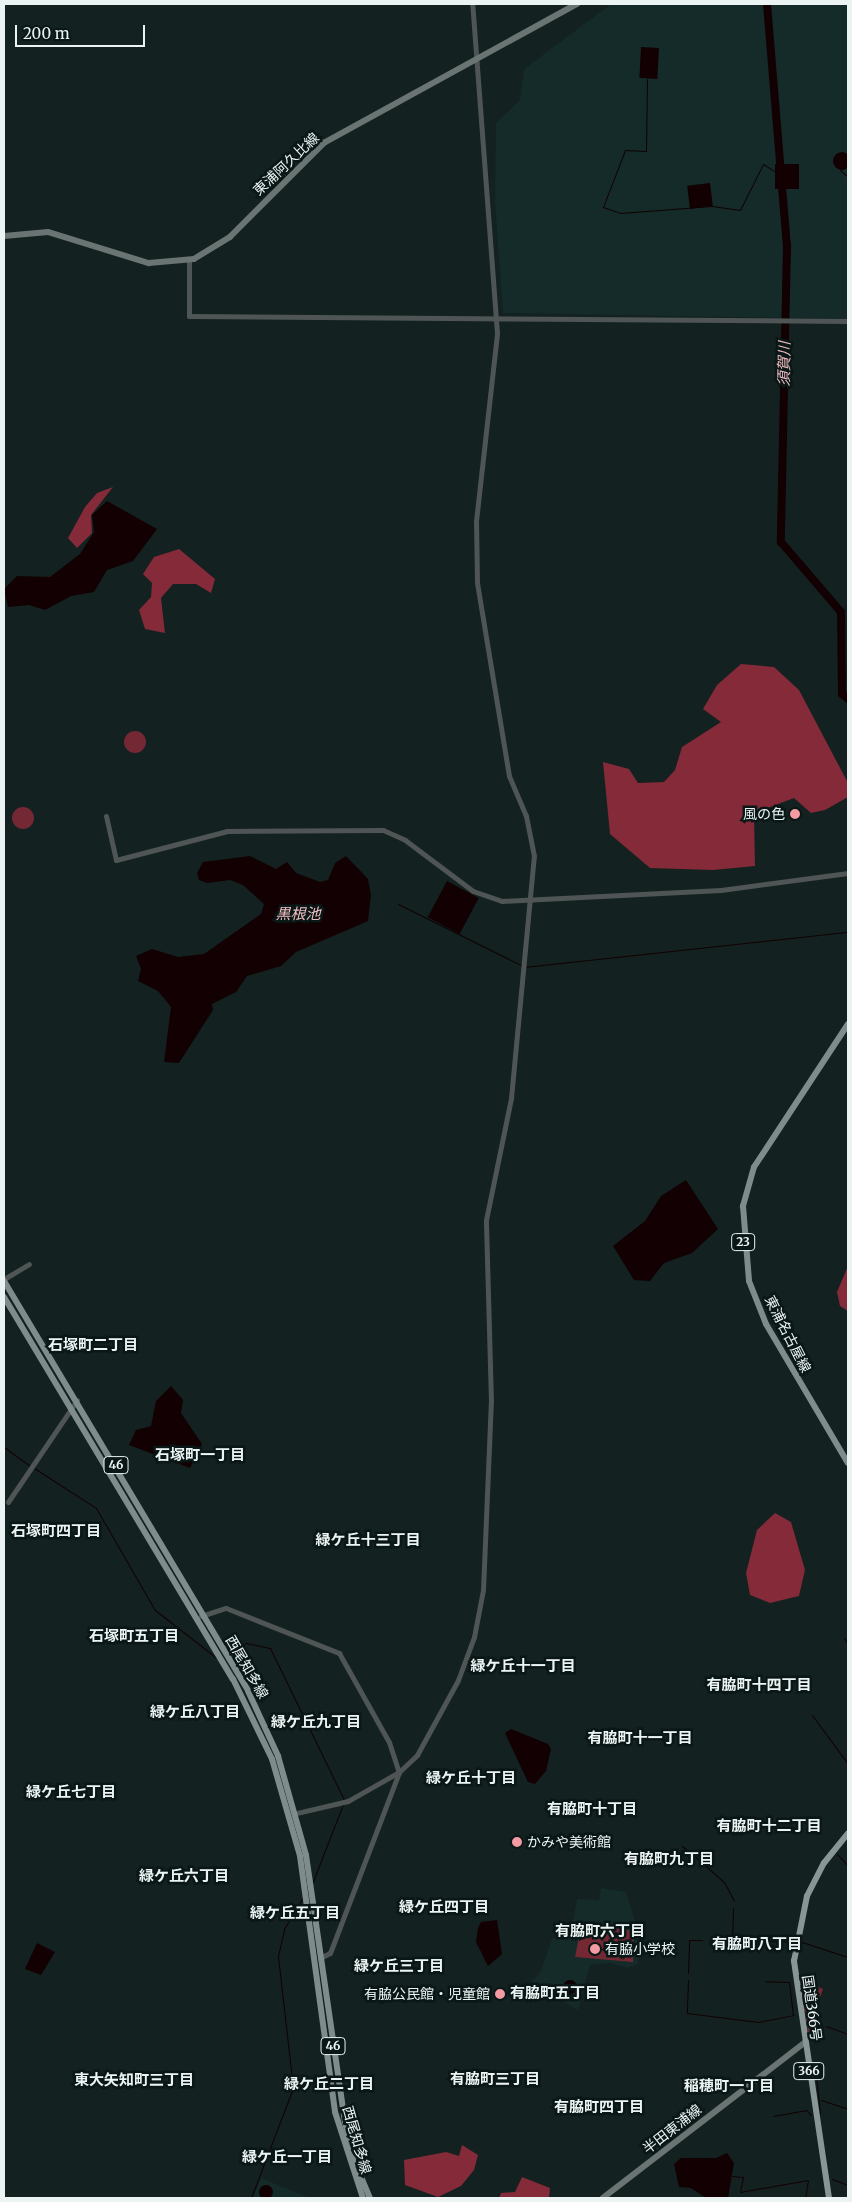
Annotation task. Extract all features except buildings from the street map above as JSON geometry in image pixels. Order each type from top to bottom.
[{"type":"highway","name":"国道366号","points":[[829,2198],[794,1978],[795,1942],[813,1882],[848,1833]]},
{"type":"main road","name":"東浦阿久比線","points":[[4,236],[48,232],[149,263],[189,261],[230,237],[324,143],[576,4]]},
{"type":"main road","name":"東浦名古屋線","points":[[848,1024],[754,1167],[743,1206],[749,1281],[766,1324],[848,1463]]},
{"type":"main road","name":"西尾知多線","points":[[4,1280],[77,1400],[199,1617]]},
{"type":"main road","name":"西尾知多線","points":[[4,1297],[72,1405],[223,1656],[278,1756],[297,1813],[310,1883],[306,1898],[335,2112],[363,2198]]},
{"type":"main road","name":"西尾知多線","points":[[223,1656],[272,1759],[290,1816],[308,1891],[345,2122],[353,2158],[370,2198]]},
{"type":"main road","name":"半田東浦線","points":[[603,2198],[804,2043]]},
{"type":"street","points":[[297,1813],[344,1802],[398,1772],[416,1755],[458,1680],[480,1614],[491,1402],[486,1220],[511,1098],[530,897],[532,837],[509,776],[477,582],[476,521],[497,318],[472,4]]},
{"type":"street","points":[[189,261],[188,316],[848,321]]},
{"type":"street","points":[[106,816],[116,860],[227,831],[374,828],[405,840],[485,898],[502,901],[530,897],[712,890],[848,874]]},
{"type":"street","points":[[4,1280],[29,1264]]},
{"type":"street","points":[[8,1502],[77,1400]]},
{"type":"street","points":[[199,1617],[226,1608],[339,1653],[389,1742],[398,1772],[330,1953],[320,1958]]},
{"type":"shaded area","points":[[611,4],[848,4],[848,319],[503,313],[495,203],[496,123],[520,100],[524,69]]},
{"type":"shaded area","points":[[113,487],[91,515],[92,533],[77,548],[68,538],[85,507],[97,493]]},
{"type":"shaded area","points":[[179,549],[215,579],[211,593],[196,584],[173,584],[161,598],[165,633],[145,629],[139,610],[151,597],[152,583],[143,574],[154,557]]},
{"type":"shaded area","points":[[741,664],[774,667],[799,690],[848,783],[848,797],[825,810],[811,813],[794,798],[754,813],[755,866],[713,870],[650,868],[610,834],[603,762],[629,769],[638,783],[664,782],[675,770],[682,747],[721,722],[703,709],[717,685]]},
{"type":"shaded area","points":[[135,731],[143,734],[146,742],[143,750],[135,753],[127,750],[124,742],[127,734]]},
{"type":"shaded area","points":[[19,807],[27,807],[34,814],[34,822],[27,829],[19,829],[12,822],[12,814]]},
{"type":"shaded area","points":[[848,1266],[848,1311],[840,1306],[837,1292]]},
{"type":"shaded area","points":[[775,1513],[791,1522],[805,1570],[799,1596],[770,1603],[750,1595],[746,1573],[757,1530]]},
{"type":"shaded area","name":"有脇小学校","points":[[601,1888],[626,1892],[641,1940],[638,1964],[627,1968],[611,1963],[590,1965],[578,2010],[531,1982],[540,1973],[552,1939],[571,1934],[577,1899],[599,1900]]},
{"type":"shaded area","points":[[582,1922],[634,1931],[633,1962],[575,1957]]},
{"type":"shaded area","points":[[796,1979],[823,1989],[815,2012],[802,2011]]},
{"type":"shaded area","points":[[805,2013],[819,2019],[821,2032],[809,2038]]},
{"type":"shaded area","points":[[462,2145],[478,2155],[474,2170],[461,2186],[438,2197],[405,2185],[404,2160],[446,2152],[459,2156]]},
{"type":"shaded area","points":[[522,2177],[550,2188],[549,2198],[499,2198],[501,2193],[515,2192]]},
{"type":"shaded area","points":[[261,2178],[310,2198],[253,2198]]},
{"type":"water","points":[[641,47],[659,48],[657,79],[639,78]]},
{"type":"water","points":[[842,152],[848,155],[851,161],[848,167],[842,170],[836,167],[833,161],[836,155]]},
{"type":"water","points":[[775,164],[799,164],[799,189],[775,189]]},
{"type":"water","points":[[710,183],[713,206],[690,209],[687,186]]},
{"type":"water","points":[[107,501],[157,529],[133,561],[107,570],[94,592],[71,596],[45,610],[29,605],[8,607],[4,589],[17,576],[50,577],[80,554],[94,532],[92,515]]},
{"type":"water","name":"黒根池","points":[[250,856],[276,869],[287,862],[296,873],[320,882],[328,880],[335,863],[346,856],[368,879],[371,895],[368,921],[296,952],[281,966],[247,976],[236,992],[212,1004],[213,1010],[179,1063],[164,1062],[171,1007],[158,991],[138,981],[141,969],[136,956],[152,949],[178,957],[204,954],[261,914],[264,904],[243,885],[230,880],[207,883],[199,880],[197,873],[203,862]]},
{"type":"water","points":[[447,881],[479,898],[460,934],[428,917]]},
{"type":"water","points":[[686,1180],[718,1229],[692,1253],[664,1263],[650,1281],[634,1280],[613,1246],[645,1221],[661,1196]]},
{"type":"water","points":[[171,1386],[183,1400],[181,1413],[202,1444],[190,1468],[129,1445],[136,1430],[151,1426],[156,1401]]},
{"type":"water","points":[[511,1729],[548,1744],[551,1749],[546,1771],[535,1784],[528,1782],[505,1733]]},
{"type":"water","points":[[497,1920],[502,1954],[488,1966],[476,1942],[478,1928],[481,1922]]},
{"type":"water","points":[[37,1943],[55,1952],[41,1975],[25,1969]]},
{"type":"water","points":[[567,1980],[573,1980],[577,1987],[573,1994],[567,1994],[563,1990],[563,1984]]},
{"type":"water","points":[[727,2153],[734,2163],[728,2198],[706,2198],[691,2188],[679,2187],[674,2164],[681,2158],[716,2158]]},
{"type":"water","points":[[263,2185],[269,2185],[273,2192],[269,2199],[263,2199],[259,2195],[259,2189]]},
{"type":"waterway","name":"須賀川","points":[[767,4],[787,245],[781,542],[841,612],[842,694],[848,699]]},
{"type":"waterway","points":[[647,79],[646,151],[625,150],[603,207],[620,213],[712,206],[740,210],[763,164],[774,171]]},
{"type":"waterway","points":[[840,170],[848,177]]},
{"type":"waterway","points":[[398,904],[521,965]]},
{"type":"waterway","points":[[524,967],[848,932]]},
{"type":"waterway","points":[[4,1447],[30,1466]]},
{"type":"waterway","points":[[34,1468],[96,1508],[155,1610],[218,1659]]},
{"type":"waterway","points":[[844,1638],[848,1644]]},
{"type":"waterway","points":[[228,1653],[246,1643],[270,1648],[344,1800]]},
{"type":"waterway","points":[[812,1715],[848,1764]]},
{"type":"waterway","points":[[312,1884],[343,1804]]},
{"type":"waterway","points":[[682,1846],[686,1849]]},
{"type":"waterway","points":[[691,1853],[724,1882],[734,1901]]},
{"type":"waterway","points":[[837,1854],[848,1866]]},
{"type":"waterway","points":[[251,2198],[293,2088],[278,1956],[284,1929],[303,1897]]},
{"type":"waterway","points":[[732,1940],[733,1908]]},
{"type":"waterway","points":[[688,1973],[689,1940],[702,1940]]},
{"type":"waterway","points":[[709,1941],[758,1941]]},
{"type":"waterway","points":[[766,1941],[795,1942]]},
{"type":"waterway","points":[[802,1942],[848,1957]]},
{"type":"waterway","points":[[688,1980],[687,2013],[758,2022],[793,2015],[789,1982],[765,1981]]},
{"type":"waterway","points":[[826,2026],[848,2034]]},
{"type":"waterway","points":[[815,2065],[820,2114]]},
{"type":"waterway","points":[[821,2100],[848,2109]]},
{"type":"waterway","points":[[773,2116],[806,2110],[811,2115]]},
{"type":"waterway","points":[[732,2176],[743,2177],[740,2192],[808,2180],[805,2198]]},
{"type":"waterway","points":[[832,2179],[848,2185]]},
{"type":"place","name":"風の色","points":[[795,814]]},
{"type":"place","name":"かみや美術館","points":[[517,1842]]},
{"type":"place","name":"有脇小学校","points":[[595,1949]]},
{"type":"place","name":"有脇公民館・児童館","points":[[500,1994]]},
{"type":"district","name":"石塚町二丁目","points":[[93,1345]]},
{"type":"district","name":"石塚町一丁目","points":[[200,1455]]},
{"type":"district","name":"石塚町四丁目","points":[[56,1531]]},
{"type":"district","name":"緑ケ丘十三丁目","points":[[368,1540]]},
{"type":"district","name":"石塚町五丁目","points":[[134,1636]]},
{"type":"district","name":"緑ケ丘十一丁目","points":[[523,1666]]},
{"type":"district","name":"有脇町十四丁目","points":[[759,1685]]},
{"type":"district","name":"緑ケ丘八丁目","points":[[195,1712]]},
{"type":"district","name":"緑ケ丘九丁目","points":[[316,1722]]},
{"type":"district","name":"有脇町十一丁目","points":[[640,1738]]},
{"type":"district","name":"緑ケ丘十丁目","points":[[471,1778]]},
{"type":"district","name":"緑ケ丘七丁目","points":[[71,1792]]},
{"type":"district","name":"有脇町十丁目","points":[[592,1809]]},
{"type":"district","name":"有脇町十二丁目","points":[[769,1826]]},
{"type":"district","name":"有脇町九丁目","points":[[669,1859]]},
{"type":"district","name":"緑ケ丘六丁目","points":[[184,1876]]},
{"type":"district","name":"緑ケ丘四丁目","points":[[444,1907]]},
{"type":"district","name":"緑ケ丘五丁目","points":[[295,1913]]},
{"type":"district","name":"有脇町六丁目","points":[[600,1931]]},
{"type":"district","name":"有脇町八丁目","points":[[757,1944]]},
{"type":"district","name":"緑ケ丘三丁目","points":[[399,1966]]},
{"type":"district","name":"有脇町五丁目","points":[[555,1993]]},
{"type":"district","name":"有脇町三丁目","points":[[495,2079]]},
{"type":"district","name":"東大矢知町三丁目","points":[[134,2080]]},
{"type":"district","name":"緑ケ丘二丁目","points":[[329,2084]]},
{"type":"district","name":"稲穂町一丁目","points":[[729,2086]]},
{"type":"district","name":"有脇町四丁目","points":[[599,2107]]},
{"type":"district","name":"緑ケ丘一丁目","points":[[287,2157]]}]
